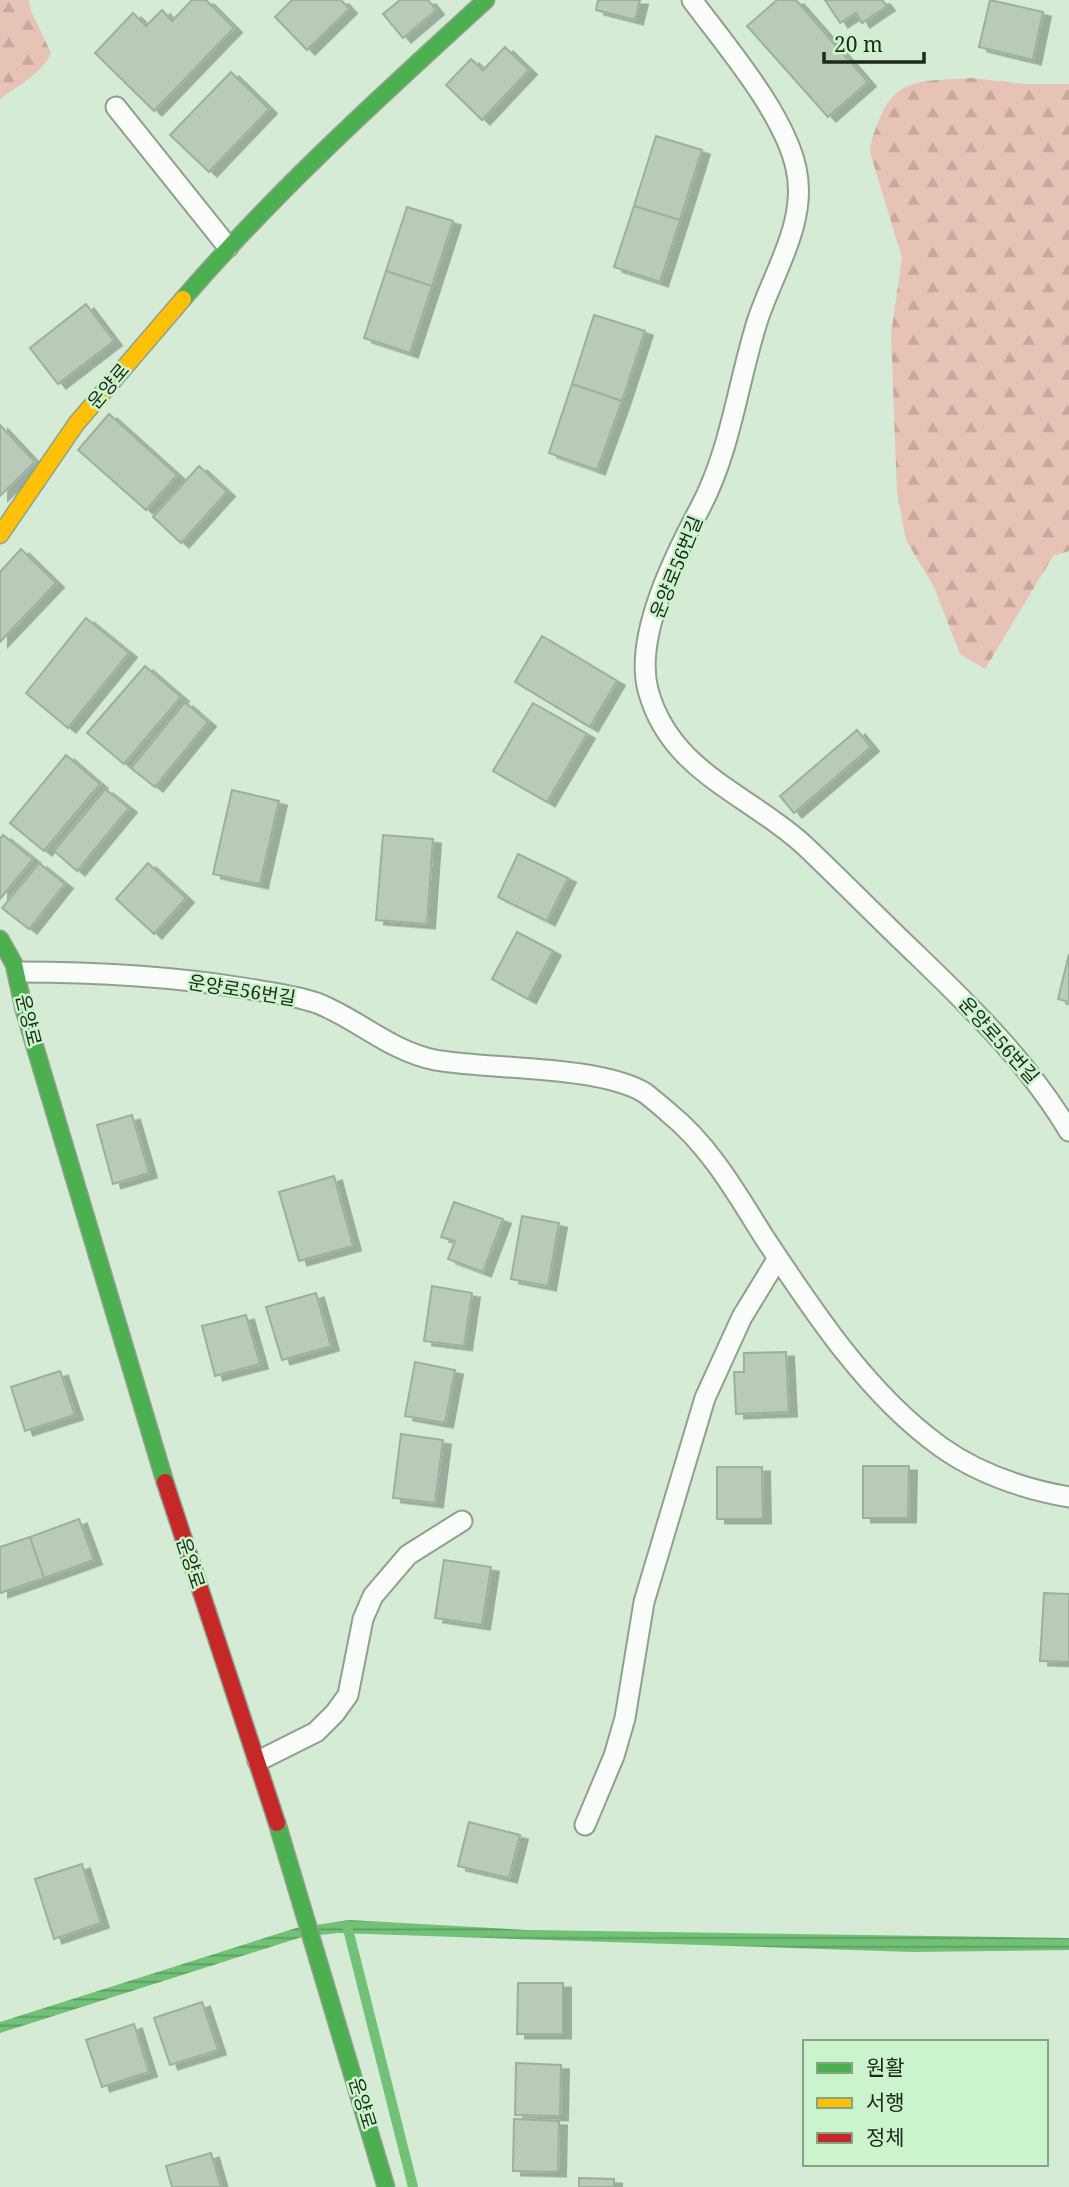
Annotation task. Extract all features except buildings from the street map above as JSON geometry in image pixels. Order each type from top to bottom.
[{"type":"street","name":"운양로","points":[[0,535],[85,414],[228,247],[328,144],[486,0]]},
{"type":"street","name":"운양로","points":[[0,939],[10,950],[18,972],[24,1010],[162,1472],[306,1914],[386,2187]]},
{"type":"lane","name":"운양로56번길","points":[[692,0],[748,76],[782,130],[797,170],[798,191],[792,228],[759,315],[715,476],[686,534],[650,630],[646,656],[647,685],[655,712],[679,751],[801,842],[979,1016],[1028,1069],[1069,1131]]},
{"type":"lane","points":[[116,107],[228,247]]},
{"type":"lane","name":"운양로56번길","points":[[18,972],[80,972],[218,984],[276,993],[314,1002],[348,1017],[406,1052],[434,1060],[578,1075],[618,1083],[644,1093],[673,1116],[697,1142],[850,1357],[902,1414],[941,1447],[975,1467],[1015,1484],[1069,1497]]},
{"type":"lane","points":[[0,999],[24,1010]]},
{"type":"lane","points":[[585,1825],[614,1756],[625,1718],[644,1602],[705,1398],[722,1354],[778,1258]]},
{"type":"lane","points":[[258,1761],[316,1732],[335,1713],[348,1695],[363,1619],[373,1596],[408,1555],[462,1521]]},
{"type":"green space","points":[[0,0],[29,0],[31,11],[51,53],[36,73],[0,99]]},
{"type":"green space","points":[[971,78],[1026,84],[1069,84],[1069,551],[1053,556],[985,669],[960,654],[934,587],[906,540],[897,492],[891,334],[902,258],[870,152],[881,115],[898,92],[918,83]]},
{"type":"shaded area","points":[[349,1920],[527,1930],[1069,1938],[1069,1950],[912,1952],[338,1933],[302,1937],[0,2033],[0,2022],[296,1928]]},
{"type":"waterway","points":[[347,1925],[413,2187]]},
{"type":"traffic: fast","points":[[183,299],[292,182],[486,0]]},
{"type":"traffic: fast","points":[[0,939],[14,964],[24,1010],[165,1482]]},
{"type":"traffic: fast","points":[[277,1823],[386,2187]]},
{"type":"traffic: slow","points":[[0,535],[76,424],[183,299]]},
{"type":"traffic: jam","points":[[165,1482],[277,1823]]}]
